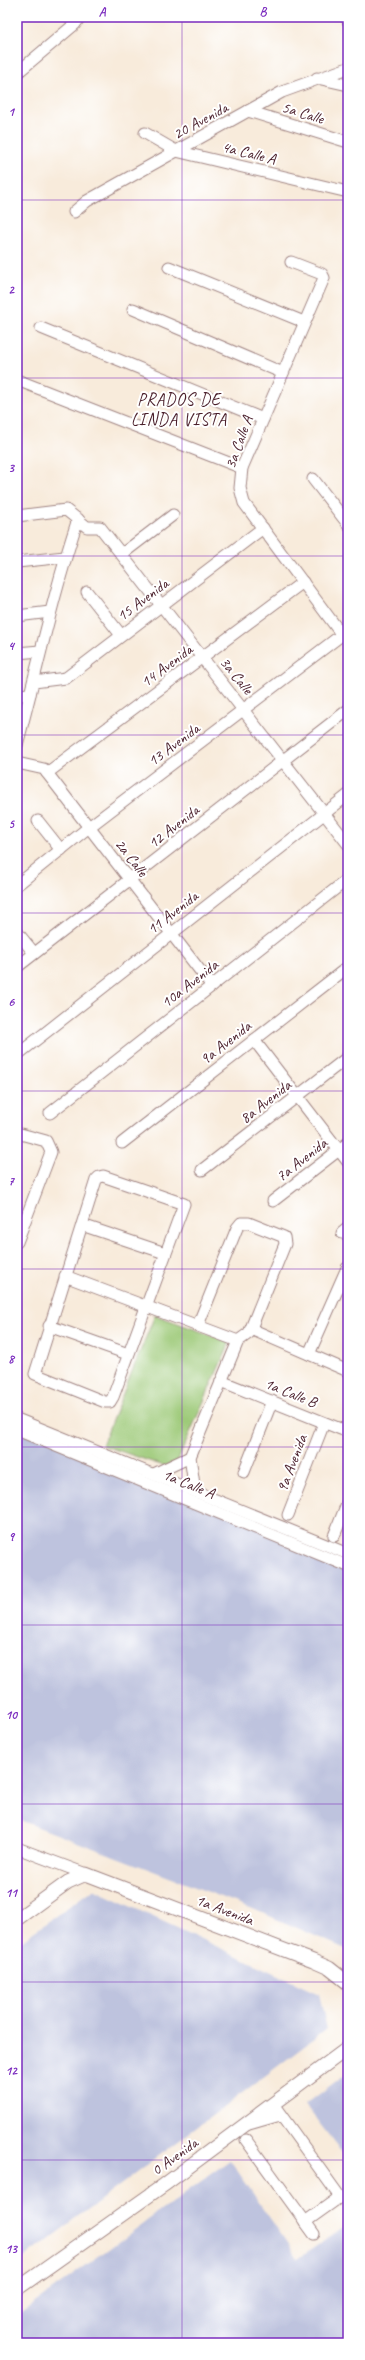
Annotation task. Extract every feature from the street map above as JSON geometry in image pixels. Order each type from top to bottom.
[{"type":"street","points":[[17,73],[75,24],[80,17]]},
{"type":"street","points":[[347,17],[348,21]]},
{"type":"street","name":"20 Avenida","points":[[74,212],[87,201],[154,165],[176,151],[282,92],[348,68]]},
{"type":"street","points":[[317,78],[348,85]]},
{"type":"street","name":"5a Calle","points":[[248,111],[348,142]]},
{"type":"street","name":"4a Calle A","points":[[145,133],[176,151],[348,192]]},
{"type":"street","name":"3a Calle A","points":[[291,262],[322,274],[324,278],[242,468],[240,488],[244,503],[303,582],[345,632]]},
{"type":"street","points":[[169,268],[304,322]]},
{"type":"street","points":[[133,309],[283,373]]},
{"type":"street","points":[[41,328],[263,419]]},
{"type":"street","points":[[17,380],[242,468]]},
{"type":"street","points":[[313,479],[348,524]]},
{"type":"street","points":[[17,516],[66,510],[78,519],[50,612],[34,682],[19,731],[17,745]]},
{"type":"street","points":[[122,554],[172,515]]},
{"type":"street","name":"3a Calle","points":[[78,519],[87,527],[100,527],[245,710],[348,844]]},
{"type":"street","name":"15 Avenida","points":[[34,682],[66,678],[263,528]]},
{"type":"street","points":[[17,562],[66,557]]},
{"type":"street","name":"14 Avenida","points":[[47,773],[303,582]]},
{"type":"street","points":[[87,592],[121,635]]},
{"type":"street","points":[[17,616],[50,612]]},
{"type":"street","name":"13 Avenida","points":[[17,885],[89,827],[245,710],[345,632]]},
{"type":"street","points":[[17,653],[40,651]]},
{"type":"street","points":[[17,695],[30,694]]},
{"type":"street","name":"12 Avenida","points":[[17,967],[348,710]]},
{"type":"street","name":"2a Calle","points":[[17,763],[44,769],[212,986]]},
{"type":"street","name":"11 Avenida","points":[[17,1055],[348,795]]},
{"type":"street","points":[[38,822],[61,850]]},
{"type":"street","name":"10a Avenida","points":[[50,1114],[348,879]]},
{"type":"street","points":[[17,932],[34,953]]},
{"type":"street","name":"9a Avenida","points":[[122,1143],[348,967]]},
{"type":"street","points":[[254,1040],[348,1162]]},
{"type":"street","name":"8a Avenida","points":[[202,1170],[348,1057]]},
{"type":"street","points":[[17,1133],[46,1141],[51,1152],[17,1242]]},
{"type":"street","name":"7a Avenida","points":[[273,1201],[348,1143]]},
{"type":"street","points":[[103,1176],[184,1204],[184,1209],[165,1253],[110,1402],[105,1402],[34,1374],[65,1276],[99,1177],[103,1176]]},
{"type":"street","points":[[195,1491],[190,1457],[238,1341],[244,1338],[251,1329],[285,1244],[284,1237],[249,1223],[241,1223],[237,1228],[198,1325]]},
{"type":"street","points":[[82,1225],[165,1253]]},
{"type":"street","points":[[309,1354],[347,1268]]},
{"type":"street","points":[[65,1276],[146,1305],[238,1341]]},
{"type":"street","points":[[49,1326],[128,1354]]},
{"type":"street","points":[[251,1329],[348,1370]]},
{"type":"street","name":"1a Calle B","points":[[221,1381],[348,1432]]},
{"type":"street","points":[[244,1472],[272,1401]]},
{"type":"street","name":"1a Calle A","points":[[17,1418],[36,1432],[348,1566]]},
{"type":"street","name":"9a Avenida","points":[[288,1515],[324,1422]]},
{"type":"street","name":"1a Calle A","points":[[17,1430],[36,1432],[154,1474],[348,1554]]},
{"type":"street","points":[[154,1474],[190,1457]]},
{"type":"street","points":[[334,1536],[348,1501]]},
{"type":"street","name":"1a Avenida","points":[[17,1848],[313,1961],[329,1968],[348,1984]]},
{"type":"street","points":[[17,1919],[68,1882],[86,1874]]},
{"type":"street","name":"0 Avenida","points":[[17,2289],[244,2126],[277,2109],[348,2048]]},
{"type":"street","points":[[277,2109],[340,2197],[306,2222]]},
{"type":"street","points":[[246,2140],[314,2234]]},
{"type":"shaded area","points":[[17,1428],[348,1560],[348,1950],[253,1909],[17,1819]]},
{"type":"shaded area","points":[[93,1889],[319,1994],[327,2029],[17,2263],[17,1944]]},
{"type":"shaded area","points":[[348,2072],[348,2160],[305,2105]]},
{"type":"shaded area","points":[[230,2160],[298,2259],[348,2224],[348,2343],[17,2343],[17,2316]]},
{"type":"green space","points":[[155,1315],[230,1342],[177,1462],[164,1466],[102,1445]]},
{"type":"district","name":"PRADOS DE LINDA VISTA","points":[[179,409]]}]
